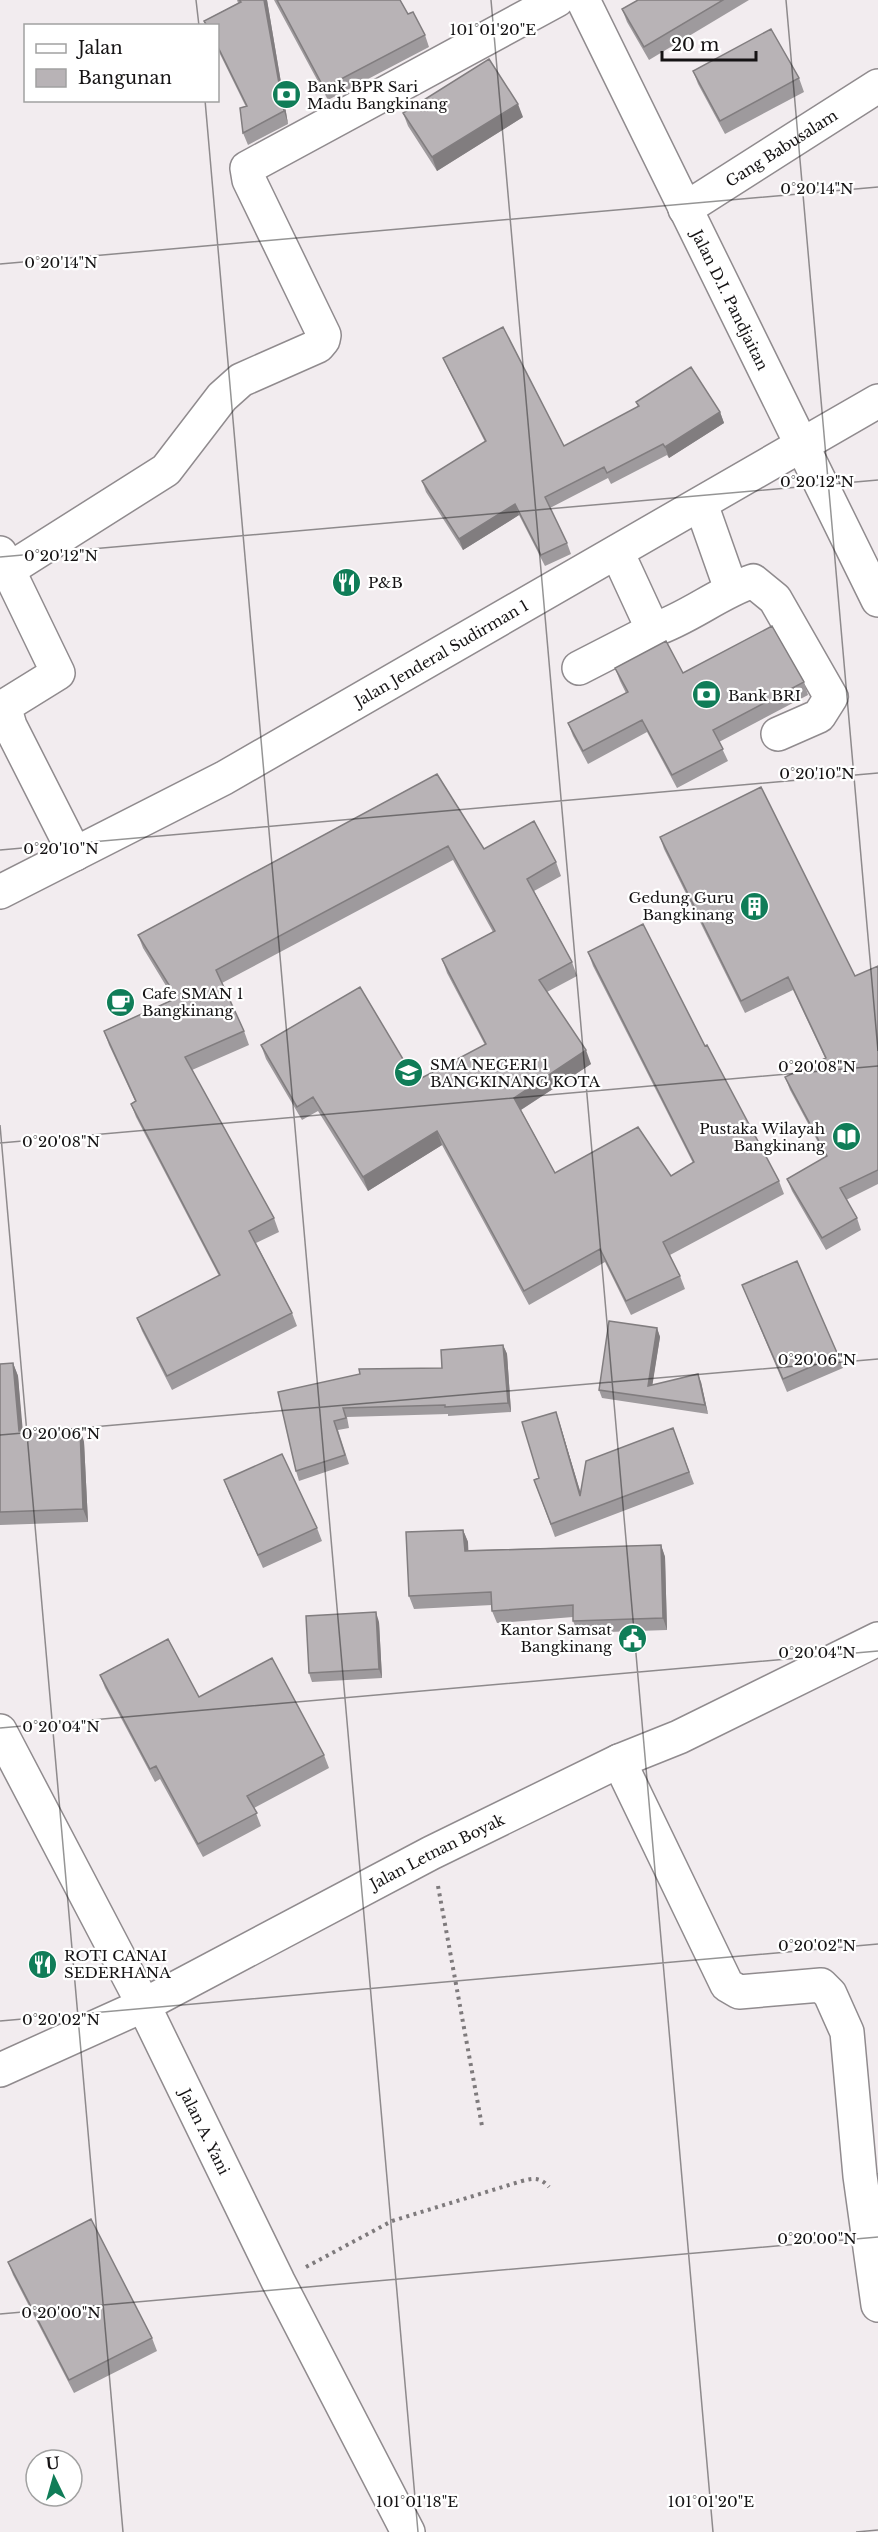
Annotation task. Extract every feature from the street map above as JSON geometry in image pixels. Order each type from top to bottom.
[{"type":"street","points":[[75,854],[10,726],[5,709],[8,704],[58,673],[4,562],[166,470],[222,397],[241,380],[318,346],[323,340],[324,335],[249,180],[247,168],[557,0]]},
{"type":"street","name":"Jalan D.I. Pandjaitan","points":[[593,4],[685,209],[878,600]]},
{"type":"street","name":"Gang Babusalam","points":[[685,209],[878,86]]},
{"type":"street","name":"Jalan Jenderal Sudirman 1","points":[[0,892],[224,778],[878,402]]},
{"type":"street","points":[[701,504],[731,589]]},
{"type":"street","points":[[617,552],[653,630]]},
{"type":"street","points":[[579,668],[653,630],[674,623],[731,589],[753,581],[775,599],[831,697],[819,716],[778,734]]},
{"type":"street","name":"Jalan Letnan Boyak","points":[[0,2070],[144,2005],[431,1853],[619,1761],[679,1737],[878,1639]]},
{"type":"street","name":"Jalan A. Yani","points":[[0,1731],[144,2005],[278,2281],[408,2532]]},
{"type":"street","points":[[619,1761],[727,1985],[739,1992],[821,1984],[830,1994],[847,2032],[860,2176],[878,2305]]},
{"type":"path","points":[[431,1853],[482,2127]]},
{"type":"path","points":[[278,2281],[392,2221],[535,2178],[543,2180],[549,2187]]},
{"type":"building","points":[[239,0],[264,0],[284,111],[243,133],[240,108],[247,106],[219,49],[219,24],[206,24],[204,21],[241,2]]},
{"type":"building","points":[[277,0],[400,0],[408,14],[413,12],[425,35],[324,88]]},
{"type":"building","points":[[638,0],[723,0],[644,47],[622,9]]},
{"type":"building","points":[[771,29],[799,78],[720,121],[693,71]]},
{"type":"building","points":[[489,59],[518,104],[432,157],[403,113]]},
{"type":"building","points":[[503,327],[564,446],[639,406],[636,402],[691,367],[720,412],[665,447],[663,444],[607,473],[604,467],[545,497],[567,543],[541,555],[515,504],[459,539],[422,481],[486,441],[443,358]]},
{"type":"building","points":[[772,626],[804,682],[713,730],[723,749],[672,775],[642,720],[583,751],[568,723],[628,692],[615,668],[666,641],[683,673]]},
{"type":"building","points":[[437,774],[484,849],[534,821],[556,862],[527,879],[572,962],[539,980],[586,1050],[514,1098],[555,1173],[638,1127],[671,1176],[694,1162],[588,952],[643,924],[705,1046],[707,1045],[779,1181],[663,1242],[680,1276],[626,1301],[600,1249],[524,1291],[437,1131],[363,1177],[313,1097],[297,1107],[261,1045],[360,987],[416,1081],[486,1044],[442,959],[495,931],[448,846],[216,970],[244,1031],[185,1057],[274,1218],[249,1231],[292,1313],[167,1376],[137,1318],[220,1275],[131,1104],[136,1101],[104,1031],[177,998],[138,935]]},
{"type":"building","points":[[761,787],[855,976],[878,966],[878,1170],[840,1188],[857,1218],[822,1238],[787,1179],[827,1156],[785,1077],[826,1058],[788,977],[741,1001],[660,837]]},
{"type":"building","points":[[797,1261],[838,1355],[783,1379],[742,1285]]},
{"type":"building","points":[[609,1321],[657,1328],[648,1386],[698,1374],[705,1405],[599,1390]]},
{"type":"building","points":[[503,1345],[508,1403],[445,1407],[445,1405],[343,1408],[346,1418],[334,1421],[345,1455],[296,1471],[278,1392],[360,1374],[359,1369],[442,1368],[441,1350]]},
{"type":"building","points":[[13,1363],[19,1431],[80,1429],[83,1509],[0,1512],[0,1364]]},
{"type":"building","points":[[556,1412],[580,1496],[586,1461],[673,1428],[689,1472],[551,1524],[534,1480],[539,1478],[522,1422]]},
{"type":"building","points":[[282,1454],[317,1528],[258,1555],[224,1480]]},
{"type":"building","points":[[463,1530],[465,1551],[661,1545],[663,1618],[573,1621],[573,1605],[492,1611],[491,1592],[409,1596],[406,1532]]},
{"type":"building","points":[[376,1612],[379,1669],[309,1673],[306,1616]]},
{"type":"building","points":[[168,1639],[199,1697],[272,1658],[324,1755],[247,1796],[257,1813],[198,1844],[156,1766],[150,1769],[100,1675]]},
{"type":"building","points":[[91,2219],[152,2338],[69,2380],[8,2262]]},
{"type":"place","name":"Bank BPR Sari Madu Bangkinang","points":[[286,95]]},
{"type":"place","name":"P&B","points":[[347,582]]},
{"type":"place","name":"Bank BRI","points":[[707,695]]},
{"type":"place","name":"Gedung Guru Bangkinang","points":[[755,906]]},
{"type":"place","name":"Cafe SMAN 1 Bangkinang","points":[[121,1002]]},
{"type":"place","name":"SMA NEGERI 1 BANGKINANG KOTA","points":[[409,1073]]},
{"type":"place","name":"Pustaka Wilayah Bangkinang","points":[[846,1137]]},
{"type":"place","name":"Kantor Samsat Bangkinang","points":[[633,1638]]},
{"type":"place","name":"ROTI CANAI SEDERHANA","points":[[43,1964]]}]
